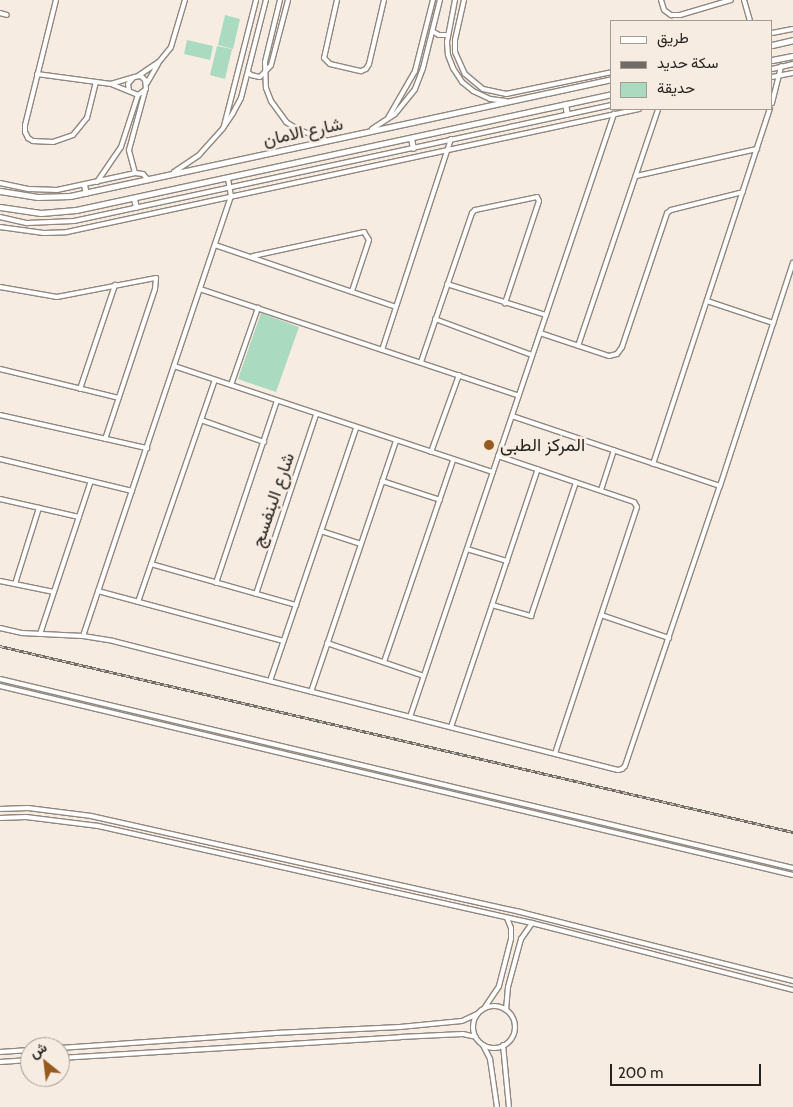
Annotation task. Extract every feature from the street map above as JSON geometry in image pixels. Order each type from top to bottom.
[{"type":"street","points":[[56,0],[37,74],[25,132],[33,141],[57,141],[73,135],[87,118],[96,83]]},
{"type":"street","points":[[135,173],[129,150],[147,83],[175,39],[185,0]]},
{"type":"street","points":[[223,128],[256,0]]},
{"type":"street","points":[[171,174],[200,155],[223,128],[241,98],[266,0]]},
{"type":"street","points":[[280,0],[264,75],[271,101],[286,122],[309,135],[327,140]]},
{"type":"street","points":[[248,72],[255,77],[264,75],[274,59],[288,0]]},
{"type":"street","points":[[337,0],[324,58],[330,64],[360,71],[366,69],[368,64],[384,0]]},
{"type":"street","points":[[386,121],[415,71],[433,0]]},
{"type":"street","points":[[368,132],[386,121],[402,106],[415,89],[440,0]]},
{"type":"street","points":[[456,0],[448,35],[447,49],[450,62],[462,82],[484,97],[509,101]]},
{"type":"street","points":[[464,0],[455,40],[455,52],[465,74],[483,89],[506,94],[610,72]]},
{"type":"street","points":[[660,0],[664,10],[671,15],[680,15],[731,0]]},
{"type":"street","points":[[744,0],[750,20]]},
{"type":"street","points":[[0,13],[7,15]]},
{"type":"street","points":[[773,33],[793,29]]},
{"type":"street","points":[[432,31],[439,35],[448,35]]},
{"type":"street","points":[[773,45],[793,40]]},
{"type":"street","points":[[773,60],[793,56]]},
{"type":"street","points":[[111,84],[136,76],[159,62]]},
{"type":"street","points":[[773,68],[793,64]]},
{"type":"street","points":[[773,100],[781,66]]},
{"type":"street","points":[[773,77],[793,73]]},
{"type":"street","points":[[37,74],[111,84],[138,95]]},
{"type":"street","points":[[136,76],[143,78],[147,83]]},
{"type":"street","points":[[129,90],[128,84],[136,76]]},
{"type":"street","name":"شارع الامان","points":[[0,191],[46,198],[86,193],[610,79]]},
{"type":"street","points":[[97,182],[121,148],[138,95],[145,91]]},
{"type":"street","name":"شارع الامان","points":[[0,207],[53,213],[134,199],[610,94]]},
{"type":"street","points":[[565,104],[567,114]]},
{"type":"street","points":[[0,218],[27,223],[62,223],[610,105]]},
{"type":"street","points":[[0,227],[44,233],[67,232],[634,110]]},
{"type":"street","points":[[578,346],[658,110]]},
{"type":"street","points":[[653,464],[770,110]]},
{"type":"street","points":[[410,717],[614,114]]},
{"type":"street","points":[[411,138],[413,148]]},
{"type":"street","points":[[382,350],[451,139]]},
{"type":"street","points":[[121,148],[129,150]]},
{"type":"street","points":[[636,176],[757,149]]},
{"type":"street","points":[[0,183],[42,190],[84,185],[135,173],[143,174],[148,180]]},
{"type":"street","points":[[83,636],[231,196],[228,179]]},
{"type":"street","points":[[84,185],[86,193]]},
{"type":"street","points":[[540,333],[614,356],[620,351],[668,211],[742,192]]},
{"type":"street","points":[[421,362],[470,216],[475,210],[536,197],[539,202],[505,303]]},
{"type":"street","points":[[134,199],[136,207]]},
{"type":"street","points":[[251,257],[364,232],[369,240],[352,291]]},
{"type":"street","points":[[215,245],[396,307]]},
{"type":"street","points":[[0,628],[40,634],[83,636],[270,681],[618,770],[624,768],[720,486],[793,263]]},
{"type":"street","points":[[0,287],[48,297],[154,277],[158,281],[105,439]]},
{"type":"street","points":[[447,284],[546,315]]},
{"type":"street","points":[[80,389],[115,285]]},
{"type":"street","points":[[200,289],[519,396]]},
{"type":"street","points":[[706,301],[773,323]]},
{"type":"street","points":[[230,385],[258,308]]},
{"type":"street","points":[[436,319],[532,355]]},
{"type":"street","points":[[174,366],[316,415],[493,472]]},
{"type":"street","points":[[0,369],[119,398]]},
{"type":"street","points":[[431,452],[459,375]]},
{"type":"street","points":[[138,602],[215,380]]},
{"type":"street","points":[[216,582],[277,401]]},
{"type":"street","points":[[0,414],[147,448]]},
{"type":"street","name":"شارع البنفسج","points":[[256,594],[316,415]]},
{"type":"street","points":[[512,416],[720,486]]},
{"type":"street","points":[[201,420],[264,442]]},
{"type":"street","points":[[270,681],[356,428]]},
{"type":"street","points":[[311,692],[396,441]]},
{"type":"street","points":[[601,490],[614,450]]},
{"type":"street","points":[[498,456],[634,502],[637,507],[555,754]]},
{"type":"street","points":[[0,459],[132,491]]},
{"type":"street","points":[[384,662],[453,460]]},
{"type":"street","points":[[451,727],[538,469]]},
{"type":"street","points":[[40,634],[92,481]]},
{"type":"street","points":[[382,481],[440,500]]},
{"type":"street","points":[[492,605],[531,616],[576,482]]},
{"type":"street","points":[[0,499],[79,517]]},
{"type":"street","points":[[15,584],[39,508]]},
{"type":"street","points":[[321,531],[361,544]]},
{"type":"street","points":[[467,548],[507,561]]},
{"type":"street","points":[[152,564],[296,605]]},
{"type":"street","points":[[0,581],[54,592]]},
{"type":"street","points":[[98,591],[284,641]]},
{"type":"street","points":[[601,615],[669,638]]},
{"type":"street","points":[[327,643],[424,676]]},
{"type":"street","points":[[0,679],[793,868]]},
{"type":"street","points":[[0,686],[793,875]]},
{"type":"street","points":[[0,808],[28,808],[70,813],[559,922],[793,981]]},
{"type":"street","points":[[69,822],[70,813]]},
{"type":"street","points":[[0,818],[19,816],[98,826],[507,918],[793,990]]},
{"type":"street","points":[[445,904],[447,896]]},
{"type":"street","points":[[70,1047],[275,1033],[400,1027],[462,1021],[478,1014],[485,1008],[498,986],[511,939],[511,928],[507,918]]},
{"type":"street","points":[[557,931],[559,922]]},
{"type":"street","points":[[506,1010],[508,987],[521,939],[525,930],[532,924]]},
{"type":"street","points":[[482,1044],[492,1047],[503,1045],[511,1039],[514,1030],[514,1020],[506,1010],[495,1006],[485,1008]]},
{"type":"street","points":[[478,1014],[473,1027],[476,1036],[490,1059],[497,1107]]},
{"type":"street","points":[[400,1027],[400,1037]]},
{"type":"street","points":[[70,1057],[400,1037],[463,1034],[476,1036]]},
{"type":"street","points":[[503,1045],[509,1107]]},
{"type":"street","points":[[0,1052],[20,1051]]},
{"type":"street","points":[[0,1062],[20,1061]]},
{"type":"green space","points":[[225,15],[240,19],[233,49],[218,45]]},
{"type":"green space","points":[[187,40],[213,46],[210,60],[184,54]]},
{"type":"green space","points":[[217,46],[232,49],[225,79],[210,75]]},
{"type":"green space","points":[[261,313],[299,327],[276,392],[238,379]]},
{"type":"railway","points":[[0,646],[793,832]]},
{"type":"place","name":"المركز الطبى","points":[[489,445]]}]
